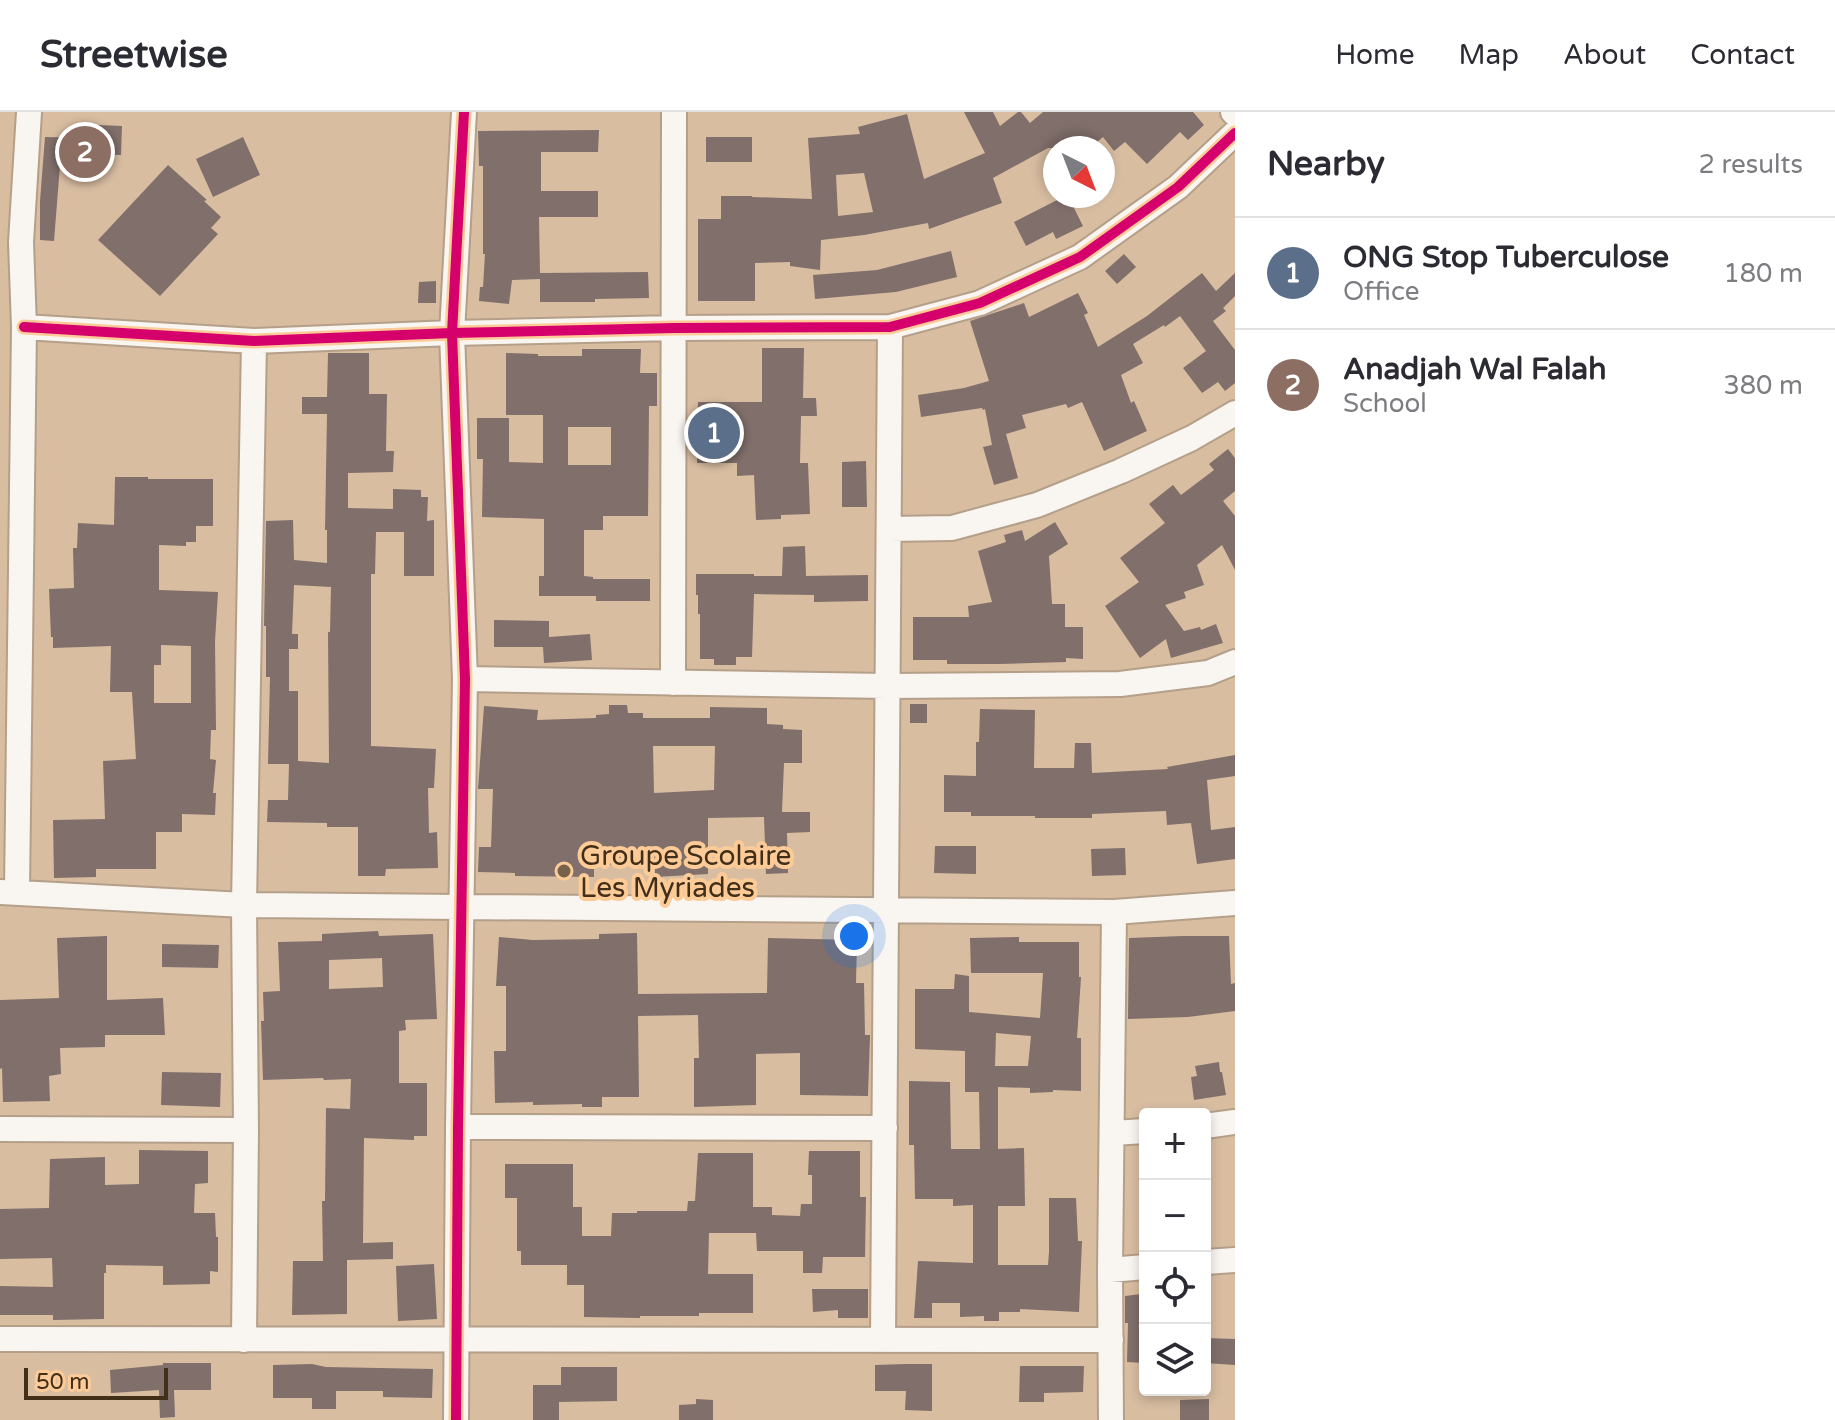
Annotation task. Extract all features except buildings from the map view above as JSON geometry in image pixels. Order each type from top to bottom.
[{"type":"street","points":[[29,112],[10,242],[24,327],[10,677],[8,891],[244,905],[1114,912],[1235,903]]},
{"type":"street","points":[[456,1420],[465,679],[452,333],[464,112]]},
{"type":"street","points":[[673,683],[674,112]]},
{"type":"street","points":[[24,327],[254,341],[674,328],[890,327],[980,303],[1080,257],[1178,187],[1235,133]]},
{"type":"street","points":[[883,1340],[890,327]]},
{"type":"street","points":[[244,1340],[244,905],[254,341]]},
{"type":"street","points":[[889,529],[952,528],[1037,505],[1121,471],[1192,438],[1235,413]]},
{"type":"street","points":[[465,679],[887,686],[1120,684],[1208,673],[1235,662]]},
{"type":"street","points":[[1111,1420],[1114,912]]},
{"type":"street","points":[[1211,1125],[1235,1122]]},
{"type":"street","points":[[458,1127],[885,1128]]},
{"type":"street","points":[[0,1129],[246,1130]]},
{"type":"street","points":[[1113,1133],[1139,1131]]},
{"type":"street","points":[[1211,1262],[1235,1260]]},
{"type":"street","points":[[1110,1270],[1139,1268]]},
{"type":"street","points":[[0,1339],[1111,1340]]},
{"type":"cycle path","points":[[456,1420],[465,679],[452,333],[464,112]]},
{"type":"cycle path","points":[[24,327],[254,341],[674,328],[890,327],[980,303],[1080,257],[1178,187],[1235,133]]},
{"type":"place","name":"Anadjah Wal Falah","points":[[85,152]]},
{"type":"place","name":"ONG Stop Tuberculose","points":[[714,433]]},
{"type":"place","name":"Groupe Scolaire Les Myriades","points":[[564,871]]}]
